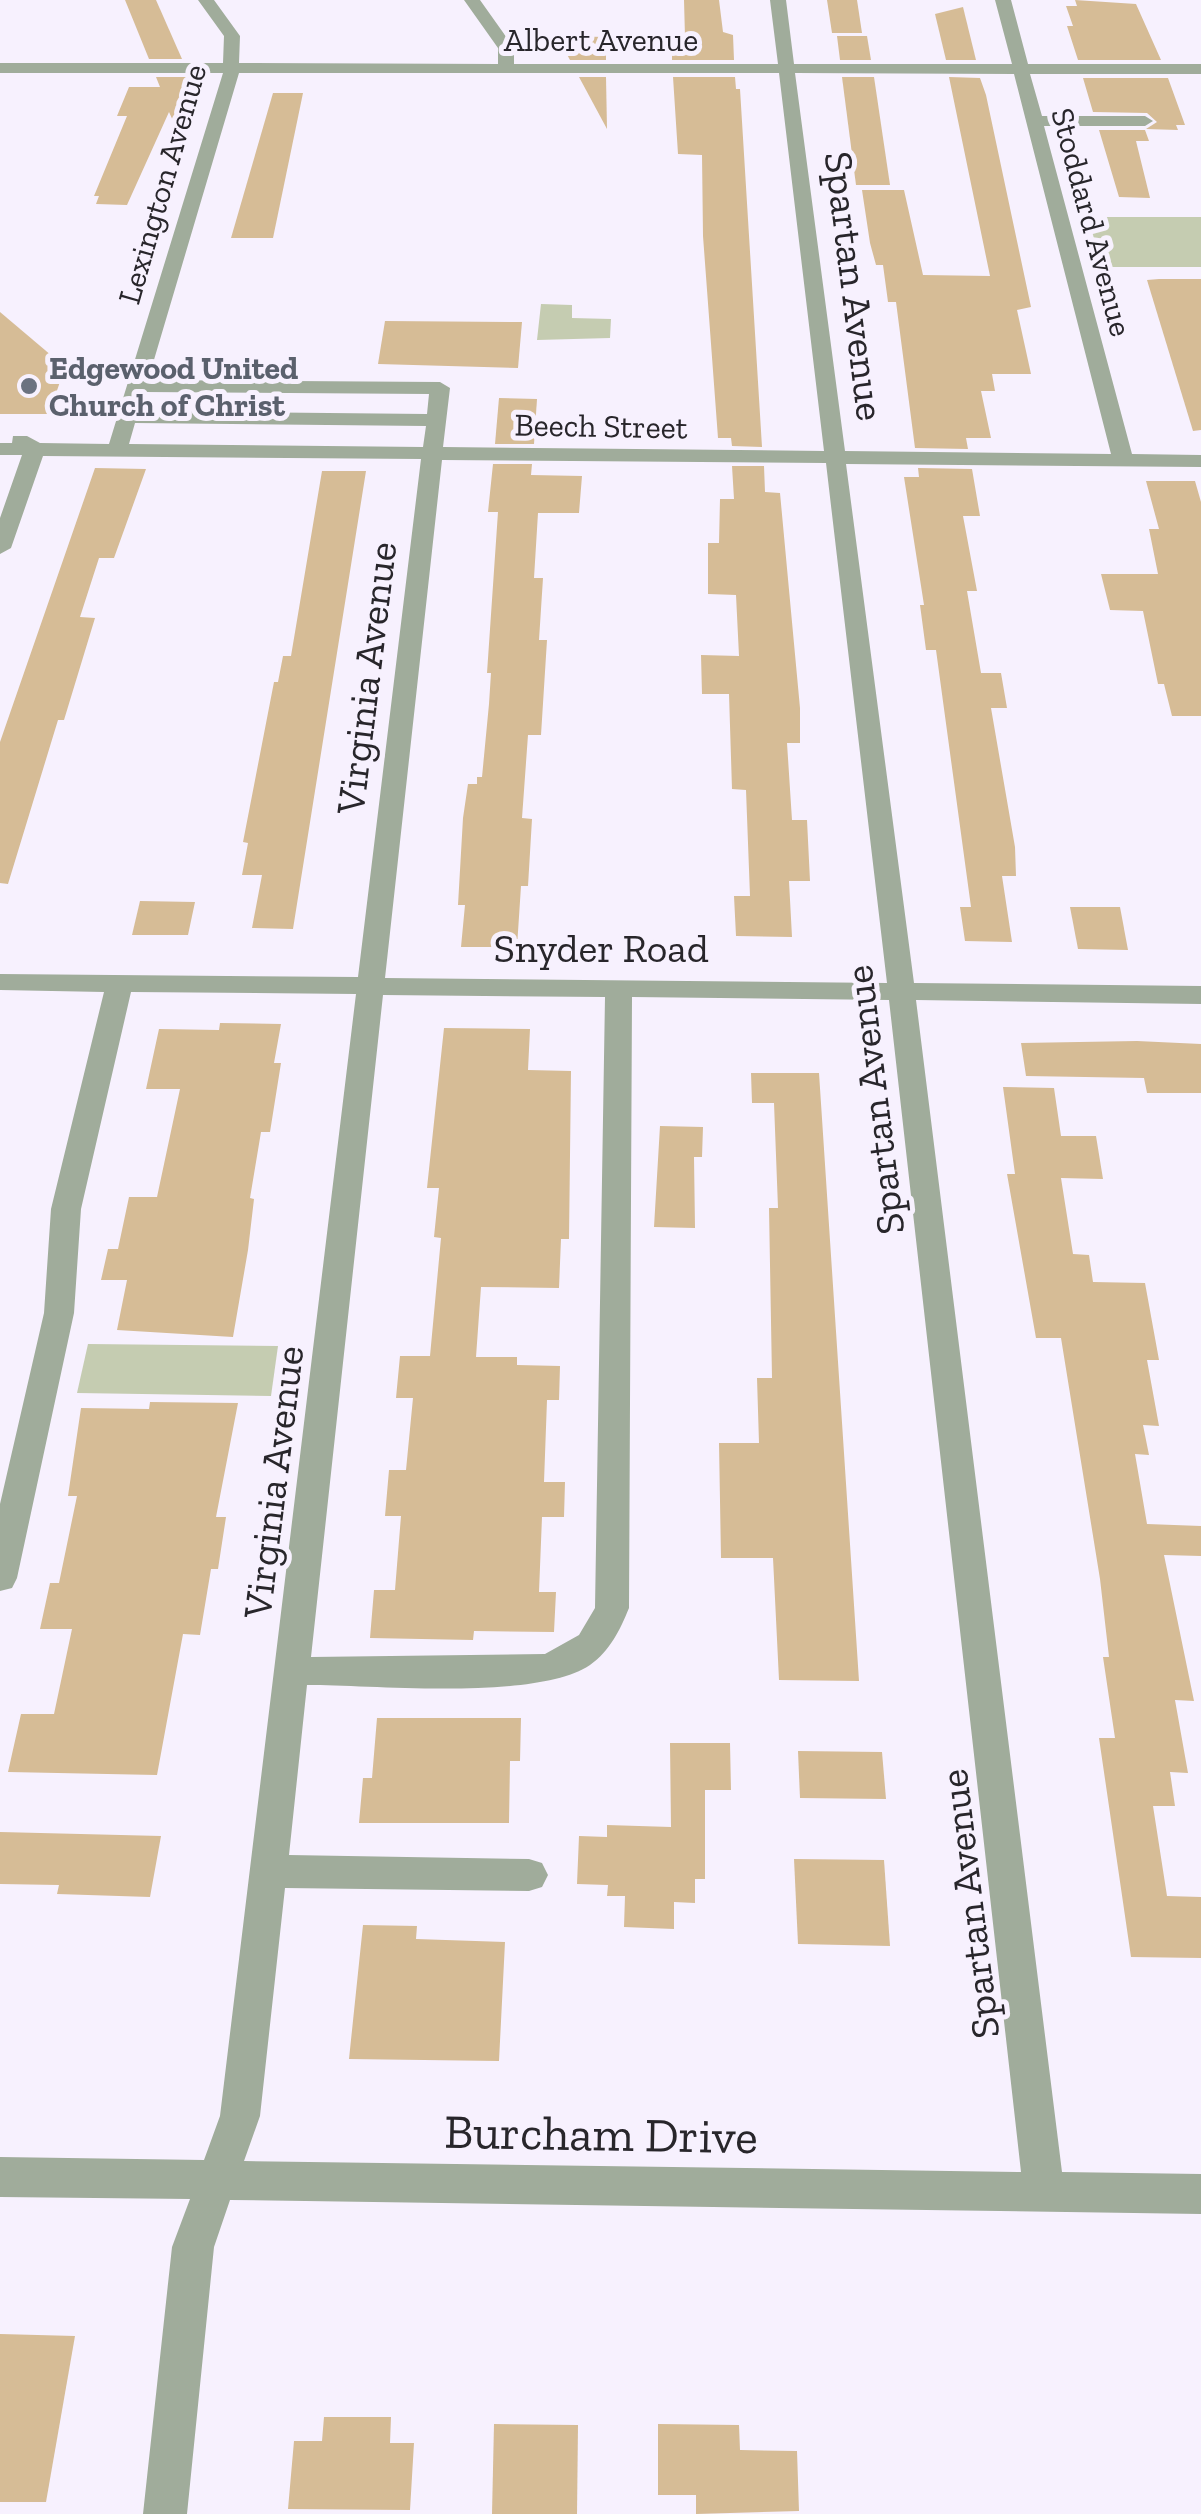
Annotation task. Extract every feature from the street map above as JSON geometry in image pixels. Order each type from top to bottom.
[{"type":"street","name":"Lexington Avenue","points":[[117,450],[232,69],[232,36],[206,0]]},
{"type":"street","points":[[472,0],[506,48],[506,70]]},
{"type":"street","name":"Spartan Avenue","points":[[778,0],[902,991],[1044,2192]]},
{"type":"street","name":"Stoddard Avenue","points":[[1003,0],[1123,460]]},
{"type":"street","name":"Albert Avenue","points":[[0,68],[1201,69]]},
{"type":"street","points":[[1034,120],[1145,121]]},
{"type":"street","points":[[127,417],[437,437],[440,388],[136,386]]},
{"type":"street","points":[[0,436],[22,440],[34,449],[0,548]]},
{"type":"street","name":"Beech Street","points":[[0,449],[117,450],[437,437],[837,458],[1201,461]]},
{"type":"street","name":"Virginia Avenue","points":[[165,2514],[193,2247],[240,2116],[437,437]]},
{"type":"street","name":"Snyder Road","points":[[0,982],[1201,994]]},
{"type":"street","points":[[0,1578],[60,1314],[66,1209],[119,984]]},
{"type":"street","points":[[294,1670],[530,1672],[562,1666],[586,1652],[604,1633],[612,1592],[618,988]]},
{"type":"street","points":[[268,1871],[529,1875]]},
{"type":"street","name":"Burcham Drive","points":[[0,2177],[1201,2194]]},
{"type":"green space","points":[[1088,217],[1201,217],[1201,267],[1102,267]]},
{"type":"green space","points":[[541,304],[572,305],[572,318],[611,319],[610,338],[537,340]]},
{"type":"green space","points":[[88,1344],[278,1346],[271,1396],[77,1393]]},
{"type":"building","points":[[125,0],[156,0],[182,59],[149,59]]},
{"type":"building","points":[[684,0],[719,0],[723,32],[733,35],[734,60],[672,60],[672,37],[685,37]]},
{"type":"building","points":[[827,0],[857,0],[862,33],[832,33]]},
{"type":"building","points":[[1075,0],[1136,4],[1161,60],[1078,60],[1067,26],[1073,26],[1066,6],[1077,6]]},
{"type":"building","points":[[963,7],[976,60],[946,60],[935,14]]},
{"type":"building","points":[[557,36],[606,37],[606,60],[570,60]]},
{"type":"building","points":[[837,36],[867,36],[871,60],[840,60]]},
{"type":"building","points":[[156,77],[190,77],[175,125],[169,112],[127,205],[96,204],[99,196],[94,196],[127,116],[117,116],[129,87],[160,87]]},
{"type":"building","points":[[579,77],[606,77],[607,129]]},
{"type":"building","points":[[673,77],[735,77],[736,89],[740,89],[762,447],[732,446],[731,438],[718,438],[703,236],[702,155],[678,154]]},
{"type":"building","points":[[842,77],[874,77],[890,185],[856,185]]},
{"type":"building","points":[[949,77],[980,78],[986,95],[1031,307],[1017,310],[1031,374],[992,374],[995,391],[981,391],[991,438],[966,438],[968,449],[915,448],[896,302],[888,302],[883,265],[876,265],[862,190],[904,190],[923,275],[990,276]]},
{"type":"building","points":[[1083,78],[1168,78],[1185,125],[1176,125],[1178,130],[1146,129],[1157,122],[1147,113],[1093,112]]},
{"type":"building","points":[[273,93],[303,93],[273,238],[231,238]]},
{"type":"building","points":[[1099,130],[1145,130],[1149,141],[1136,141],[1150,198],[1119,197]]},
{"type":"building","points":[[1201,279],[1201,430],[1193,431],[1147,280]]},
{"type":"building","name":"Edgewood United Church of Christ","points":[[0,312],[65,367],[49,414],[0,414]]},
{"type":"building","points":[[385,321],[522,322],[518,368],[378,364]]},
{"type":"building","points":[[499,398],[537,399],[534,444],[495,444]]},
{"type":"building","points":[[493,464],[532,464],[531,475],[582,476],[579,513],[538,513],[534,578],[543,578],[539,640],[547,640],[541,735],[528,735],[522,818],[532,819],[528,886],[521,886],[517,947],[461,947],[465,905],[458,905],[463,818],[468,784],[477,784],[477,777],[482,777],[489,704],[491,673],[487,673],[498,512],[488,512]]},
{"type":"building","points":[[732,466],[764,466],[765,492],[780,493],[800,708],[800,743],[787,743],[792,820],[807,820],[810,881],[789,881],[792,937],[736,936],[734,896],[750,896],[746,790],[732,789],[729,694],[702,694],[701,655],[739,656],[736,595],[708,594],[708,543],[719,543],[720,499],[734,499]]},
{"type":"building","points":[[95,468],[146,469],[114,558],[99,558],[80,617],[95,618],[64,720],[58,720],[8,884],[0,883],[0,742]]},
{"type":"building","points":[[918,468],[972,469],[980,516],[963,516],[977,591],[967,591],[981,673],[1001,673],[1007,708],[991,708],[1015,847],[1016,876],[1002,876],[1012,942],[965,941],[960,907],[971,907],[936,650],[926,650],[920,605],[924,605],[904,477],[919,477]]},
{"type":"building","points":[[322,471],[366,471],[293,929],[252,928],[262,875],[242,875],[248,843],[243,842],[274,682],[278,682],[283,656],[291,656]]},
{"type":"building","points":[[1146,481],[1195,481],[1201,502],[1201,716],[1172,716],[1164,684],[1158,684],[1143,611],[1110,610],[1101,574],[1158,574],[1149,529],[1159,529]]},
{"type":"building","points":[[140,901],[195,902],[188,935],[132,935]]},
{"type":"building","points":[[1070,907],[1120,907],[1128,950],[1078,949]]},
{"type":"building","points":[[220,1023],[281,1024],[274,1063],[281,1063],[270,1132],[261,1132],[250,1198],[254,1199],[248,1250],[233,1337],[117,1330],[127,1280],[101,1280],[108,1249],[118,1249],[129,1197],[157,1197],[180,1089],[146,1089],[159,1029],[219,1030]]},
{"type":"building","points":[[444,1028],[530,1029],[528,1070],[571,1071],[569,1239],[561,1239],[559,1288],[481,1287],[476,1357],[517,1357],[517,1365],[560,1366],[559,1400],[547,1400],[544,1482],[565,1482],[564,1517],[542,1517],[539,1592],[556,1592],[554,1632],[474,1631],[473,1640],[370,1638],[374,1590],[395,1590],[401,1516],[385,1516],[389,1470],[406,1470],[413,1398],[396,1398],[400,1356],[430,1356],[441,1238],[434,1237],[439,1188],[427,1188]]},
{"type":"building","points":[[1021,1043],[1201,1044],[1201,1093],[1147,1093],[1144,1078],[1026,1076]]},
{"type":"building","points":[[751,1073],[819,1073],[859,1681],[779,1680],[773,1558],[721,1558],[719,1443],[759,1443],[757,1378],[772,1378],[769,1208],[778,1208],[774,1103],[752,1103]]},
{"type":"building","points":[[1003,1087],[1054,1088],[1061,1136],[1096,1136],[1103,1179],[1061,1178],[1073,1254],[1089,1255],[1093,1282],[1145,1283],[1159,1360],[1147,1360],[1159,1426],[1143,1425],[1149,1455],[1135,1454],[1147,1524],[1201,1526],[1201,1556],[1164,1555],[1194,1701],[1175,1700],[1188,1773],[1170,1772],[1175,1806],[1153,1806],[1167,1896],[1201,1897],[1201,1958],[1131,1957],[1099,1738],[1115,1738],[1103,1657],[1109,1657],[1100,1579],[1061,1338],[1036,1338],[1007,1174],[1015,1174]]},
{"type":"building","points":[[660,1126],[703,1127],[702,1157],[694,1157],[695,1228],[654,1227]]},
{"type":"building","points":[[150,1402],[238,1403],[216,1517],[226,1517],[218,1569],[211,1569],[200,1635],[183,1634],[157,1775],[8,1772],[21,1714],[54,1714],[72,1629],[40,1629],[50,1583],[59,1583],[77,1496],[68,1496],[81,1408],[149,1409]]},
{"type":"building","points":[[377,1718],[521,1718],[520,1761],[510,1761],[509,1823],[359,1823],[363,1778],[372,1778]]},
{"type":"building","points":[[670,1743],[730,1743],[731,1790],[705,1790],[705,1879],[695,1879],[695,1903],[674,1902],[674,1929],[624,1927],[625,1896],[607,1896],[608,1885],[577,1884],[579,1836],[607,1837],[607,1825],[671,1827]]},
{"type":"building","points":[[798,1751],[882,1752],[886,1799],[800,1798]]},
{"type":"building","points":[[0,1832],[161,1836],[150,1897],[57,1894],[59,1885],[0,1884]]},
{"type":"building","points":[[794,1859],[884,1860],[890,1946],[798,1944]]},
{"type":"building","points":[[363,1925],[417,1926],[416,1939],[505,1942],[499,2061],[349,2059]]},
{"type":"building","points":[[0,2334],[75,2336],[46,2502],[0,2502]]},
{"type":"building","points":[[324,2417],[391,2417],[390,2443],[414,2443],[410,2510],[288,2509],[294,2441],[322,2441]]},
{"type":"building","points":[[494,2424],[578,2425],[577,2514],[492,2514]]},
{"type":"building","points":[[658,2424],[739,2425],[740,2450],[797,2451],[799,2511],[696,2514],[696,2495],[658,2495]]},
{"type":"place","name":"Edgewood United Church of Christ","points":[[29,386]]}]
